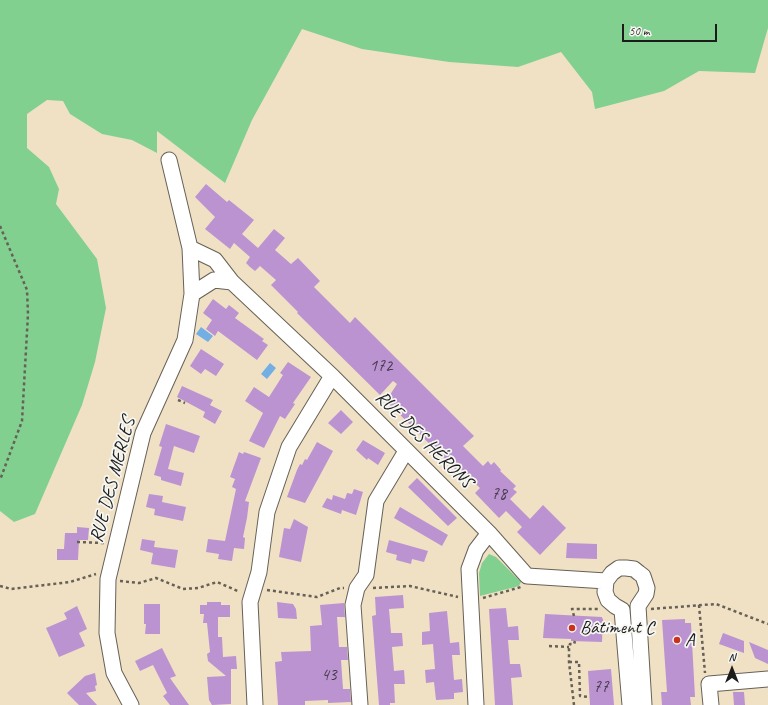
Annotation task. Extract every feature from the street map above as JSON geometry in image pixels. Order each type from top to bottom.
[{"type":"street","points":[[169,160],[190,248],[192,294],[214,280],[232,282]]},
{"type":"street","name":"RUE DES HÉRONS","points":[[190,248],[215,260],[232,282],[333,377],[489,533],[527,576]]},
{"type":"street","name":"RUE DES MERLES","points":[[131,705],[114,673],[107,633],[114,578],[143,433],[185,340],[192,294]]},
{"type":"street","points":[[255,705],[250,602],[259,572],[267,512],[290,447],[329,381],[333,377]]},
{"type":"street","points":[[360,705],[353,605],[357,588],[366,575],[376,501],[406,451]]},
{"type":"street","points":[[476,705],[469,569],[476,550],[489,533]]},
{"type":"street","points":[[630,705],[622,610],[608,600],[605,592],[606,581],[612,573],[619,568],[634,569],[643,576],[647,588],[646,594],[638,606],[644,705]]},
{"type":"street","points":[[527,576],[606,581]]},
{"type":"street","points":[[712,705],[710,684],[768,679]]},
{"type":"path","points":[[0,226],[27,290],[28,314],[22,421],[0,480]]},
{"type":"path","points":[[178,400],[185,403]]},
{"type":"path","points":[[77,542],[106,544]]},
{"type":"path","points":[[0,586],[11,589],[70,582],[94,574],[138,583],[156,578],[183,589],[198,588],[217,582],[240,593],[254,590],[267,590],[317,597],[340,588],[410,586],[470,599],[482,598],[520,588],[527,576]]},
{"type":"path","points":[[639,626],[648,609],[716,604],[768,624]]},
{"type":"path","points":[[699,605],[706,676],[710,684]]},
{"type":"path","points":[[574,616],[572,609],[601,609]]},
{"type":"path","points":[[549,646],[569,647],[570,644],[574,644],[575,641]]},
{"type":"path","points":[[569,647],[569,662],[574,705]]},
{"type":"path","points":[[569,662],[579,662],[580,696],[590,697]]},
{"type":"green space","points":[[0,0],[768,0],[768,28],[755,73],[699,71],[664,91],[595,109],[592,92],[561,52],[518,67],[449,62],[362,49],[302,29],[252,120],[225,183],[157,131],[157,153],[132,140],[102,134],[70,114],[63,101],[47,100],[27,114],[27,148],[49,167],[59,189],[56,204],[97,259],[106,308],[95,362],[82,405],[35,514],[14,522],[0,511]]},
{"type":"green space","points":[[489,554],[496,557],[521,582],[519,586],[480,596],[479,573],[482,563]]},
{"type":"water","points":[[201,327],[213,336],[208,342],[196,334]]},
{"type":"water","points":[[270,363],[276,368],[267,379],[261,374]]},
{"type":"building","points":[[206,184],[227,202],[229,200],[254,220],[242,234],[258,248],[274,229],[285,238],[275,250],[291,264],[298,258],[320,281],[314,287],[350,323],[355,317],[474,436],[463,446],[483,466],[488,461],[491,465],[494,462],[501,470],[500,471],[516,486],[513,489],[517,492],[510,499],[530,519],[543,505],[566,528],[540,555],[517,532],[522,527],[506,511],[499,518],[475,493],[480,488],[459,468],[457,471],[386,401],[397,384],[393,381],[380,395],[297,313],[298,312],[271,285],[276,280],[260,266],[255,271],[250,267],[246,263],[250,257],[234,243],[230,249],[205,229],[215,217],[195,197]]},
{"type":"building","points":[[213,299],[226,309],[229,305],[239,313],[235,318],[264,339],[262,341],[268,345],[257,360],[218,331],[215,336],[206,329],[212,320],[203,313]]},
{"type":"building","points":[[201,349],[224,364],[216,376],[205,369],[201,374],[190,366]]},
{"type":"building","points":[[288,362],[311,377],[293,403],[295,404],[285,419],[280,416],[264,448],[249,441],[263,413],[245,401],[254,387],[269,397],[283,375],[280,373]]},
{"type":"building","points":[[182,386],[213,400],[210,405],[222,411],[215,424],[203,417],[205,412],[177,397]]},
{"type":"building","points":[[341,410],[353,422],[341,434],[328,423]]},
{"type":"building","points":[[166,424],[200,436],[194,453],[174,446],[168,469],[184,473],[181,486],[161,480],[161,477],[154,475],[162,447],[159,446]]},
{"type":"building","points":[[363,440],[385,453],[378,465],[368,458],[367,460],[356,450]]},
{"type":"building","points":[[317,442],[333,451],[305,503],[287,497],[300,464],[302,465],[305,459],[307,460]]},
{"type":"building","points":[[239,452],[243,454],[244,452],[261,458],[245,501],[249,502],[243,537],[245,538],[244,549],[234,548],[232,561],[218,559],[219,554],[206,552],[208,539],[225,541],[236,489],[232,487],[235,479],[230,477]]},
{"type":"building","points":[[417,478],[457,518],[448,526],[408,487]]},
{"type":"building","points":[[354,489],[363,492],[356,515],[342,510],[341,514],[322,507],[327,498],[332,500],[333,495],[345,499],[347,493],[352,494]]},
{"type":"building","points":[[149,494],[163,496],[162,502],[186,507],[183,521],[154,515],[155,509],[146,507]]},
{"type":"building","points":[[400,507],[448,535],[442,546],[394,518]]},
{"type":"building","points":[[294,519],[308,527],[301,562],[279,557],[284,528],[290,529]]},
{"type":"building","points":[[77,527],[89,528],[88,540],[79,540],[78,560],[57,560],[57,549],[64,549],[65,533],[77,533]]},
{"type":"building","points":[[142,539],[155,541],[154,547],[178,550],[175,568],[151,564],[153,553],[140,550]]},
{"type":"building","points":[[389,540],[428,551],[424,562],[412,559],[411,564],[396,560],[397,555],[386,552]]},
{"type":"building","points":[[567,543],[597,544],[597,559],[566,558]]},
{"type":"building","points":[[403,595],[404,608],[389,609],[391,633],[402,633],[403,646],[392,647],[394,671],[404,670],[405,684],[394,684],[395,703],[390,703],[390,705],[379,705],[372,616],[376,615],[375,597]]},
{"type":"building","points":[[207,602],[221,602],[221,605],[230,605],[230,617],[218,617],[218,637],[222,637],[223,657],[236,656],[237,669],[231,669],[231,704],[212,705],[209,700],[207,677],[226,676],[208,661],[207,654],[210,652],[207,623],[203,623],[204,614],[200,614],[200,605],[207,605]]},
{"type":"building","points":[[277,602],[293,604],[296,609],[297,619],[278,618]]},
{"type":"building","points":[[344,603],[345,617],[337,617],[339,647],[347,647],[348,660],[341,660],[343,689],[350,689],[351,702],[328,703],[328,700],[305,701],[305,705],[278,705],[275,662],[282,661],[281,652],[311,651],[310,626],[322,625],[320,605]]},
{"type":"building","points":[[144,604],[160,604],[160,634],[145,634],[146,624],[144,624]]},
{"type":"building","points":[[77,606],[87,629],[79,633],[85,646],[59,657],[46,628],[67,619],[64,613]]},
{"type":"building","points":[[506,608],[508,627],[518,626],[519,640],[508,640],[510,664],[520,664],[522,677],[511,678],[513,705],[495,705],[489,609]]},
{"type":"building","points":[[447,611],[450,643],[459,642],[460,655],[452,655],[454,680],[462,679],[463,692],[454,693],[454,699],[436,700],[434,682],[426,683],[425,670],[435,669],[433,644],[422,645],[422,632],[430,631],[429,613]]},
{"type":"building","name":"Bâtiment C","points":[[545,614],[602,617],[602,642],[543,638]]},
{"type":"building","name":"A","points":[[685,619],[685,623],[691,623],[695,697],[690,697],[691,705],[662,705],[661,692],[667,692],[662,620]]},
{"type":"building","points":[[723,633],[744,641],[744,653],[719,644]]},
{"type":"building","points":[[749,642],[768,650],[768,664],[755,658]]},
{"type":"building","points":[[162,648],[176,676],[170,678],[189,705],[170,705],[163,696],[167,693],[153,665],[140,671],[135,661]]},
{"type":"building","points":[[611,669],[614,705],[590,705],[588,671]]},
{"type":"building","points":[[95,673],[97,685],[95,686],[96,691],[86,693],[97,705],[79,705],[67,693],[85,676]]},
{"type":"building","points":[[733,692],[744,692],[745,705],[734,705]]},
{"type":"place","name":"Bâtiment C","points":[[572,628]]},
{"type":"place","name":"A","points":[[677,640]]}]
